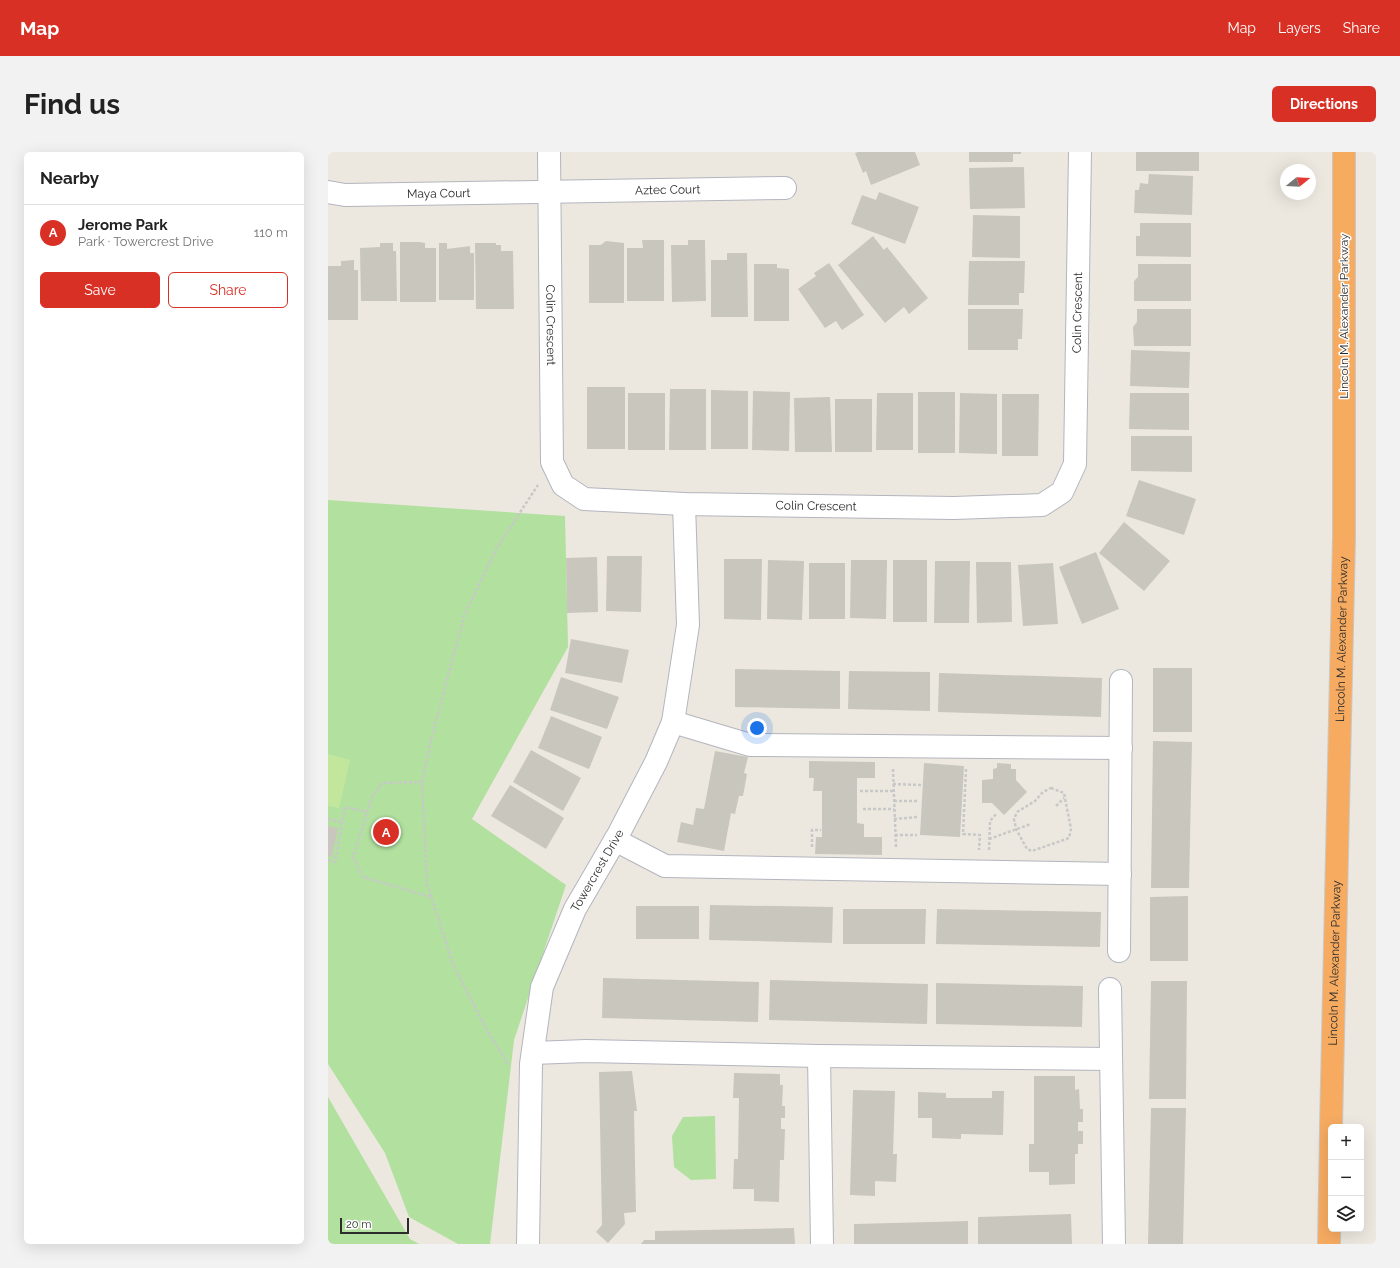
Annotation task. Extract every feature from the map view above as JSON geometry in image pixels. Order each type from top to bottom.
[{"type":"highway","name":"Lincoln M. Alexander Parkway","points":[[1331,1124],[1344,538],[1344,152]]},
{"type":"highway","points":[[1328,1244],[1330,1160]]},
{"type":"street","name":"Colin Crescent","points":[[549,152],[552,462],[563,485],[584,499],[684,504],[954,508],[1042,505],[1062,492],[1075,464],[1080,152]]},
{"type":"street","name":"Aztec Court","points":[[549,191],[786,188]]},
{"type":"street","name":"Maya Court","points":[[328,192],[345,195],[549,191]]},
{"type":"street","name":"Towercrest Drive","points":[[528,1244],[531,1064],[542,987],[575,909],[615,840],[656,762],[673,722],[688,625],[684,504]]},
{"type":"street","points":[[1119,951],[1121,681]]},
{"type":"street","points":[[673,722],[750,745],[1121,748]]},
{"type":"street","points":[[615,840],[665,866],[1120,874]]},
{"type":"street","points":[[1110,989],[1114,1244]]},
{"type":"street","points":[[532,1053],[586,1051],[819,1056],[1111,1059]]},
{"type":"street","points":[[819,1056],[822,1244]]},
{"type":"path","points":[[509,1066],[488,1032],[454,966],[427,884],[422,782],[431,740],[464,616],[496,549],[552,462]]},
{"type":"path","points":[[892,746],[897,870]]},
{"type":"path","points":[[966,769],[963,834],[980,835],[984,872]]},
{"type":"path","points":[[422,782],[382,783],[372,797],[353,856],[363,877],[431,897]]},
{"type":"path","points":[[893,784],[922,785]]},
{"type":"path","points":[[1051,788],[1064,793],[1071,829],[1069,838],[1032,851],[1027,849],[1016,829],[1014,819],[1017,812],[1035,801],[1043,792],[1051,788]]},
{"type":"path","points":[[860,791],[894,791]]},
{"type":"path","points":[[1056,806],[1065,798]]},
{"type":"path","points":[[894,802],[919,802]]},
{"type":"path","points":[[328,860],[335,862],[345,807],[367,812]]},
{"type":"path","points":[[863,809],[894,809]]},
{"type":"path","points":[[984,872],[990,821],[997,813]]},
{"type":"path","points":[[894,819],[918,817]]},
{"type":"path","points":[[328,820],[342,822]]},
{"type":"path","points":[[989,839],[1031,824]]},
{"type":"path","points":[[895,835],[917,835]]},
{"type":"green space","points":[[328,500],[565,516],[568,647],[472,819],[566,885],[514,1040],[490,1244],[458,1244],[409,1217],[385,1153],[328,1064]]},
{"type":"green space","points":[[328,754],[350,760],[339,808],[328,806]]},
{"type":"green space","points":[[328,1097],[410,1239],[419,1244],[328,1244]]},
{"type":"green space","points":[[715,1116],[716,1179],[691,1180],[674,1167],[672,1136],[683,1117]]},
{"type":"building","points":[[915,152],[920,165],[871,185],[866,171],[863,173],[855,153]]},
{"type":"building","points":[[969,152],[1021,152],[1021,154],[1013,154],[1013,162],[969,162]]},
{"type":"building","points":[[1136,152],[1199,152],[1199,171],[1136,171]]},
{"type":"building","points":[[1024,167],[1025,208],[970,209],[969,168]]},
{"type":"building","points":[[1149,174],[1193,176],[1192,215],[1134,213],[1135,190],[1139,190],[1140,183],[1148,184]]},
{"type":"building","points":[[879,192],[919,207],[905,244],[851,224],[862,195],[876,200]]},
{"type":"building","points":[[973,215],[1020,216],[1020,258],[972,257]]},
{"type":"building","points":[[1140,223],[1191,223],[1191,257],[1136,256],[1136,236],[1140,236]]},
{"type":"building","points":[[873,236],[884,250],[887,247],[928,298],[909,314],[904,307],[885,323],[838,265]]},
{"type":"building","points":[[642,240],[664,240],[664,301],[627,301],[627,248],[643,248]]},
{"type":"building","points":[[688,240],[705,240],[706,301],[672,302],[671,245],[688,245]]},
{"type":"building","points":[[606,241],[624,243],[624,303],[589,303],[589,245],[601,245]]},
{"type":"building","points":[[400,242],[425,243],[425,248],[436,248],[436,302],[400,302]]},
{"type":"building","points":[[380,243],[393,243],[393,251],[396,251],[397,301],[361,301],[360,248],[380,247]]},
{"type":"building","points":[[439,243],[447,243],[447,249],[470,246],[470,253],[474,253],[474,300],[439,300]]},
{"type":"building","points":[[475,243],[496,243],[496,245],[501,245],[501,251],[513,251],[514,309],[476,309]]},
{"type":"building","points":[[727,253],[747,253],[748,317],[711,317],[711,260],[727,260]]},
{"type":"building","points":[[354,260],[354,270],[358,270],[358,320],[328,320],[328,266],[341,266],[341,261]]},
{"type":"building","points":[[969,261],[1025,261],[1024,293],[1019,293],[1019,305],[968,305]]},
{"type":"building","points":[[829,263],[864,315],[842,330],[836,321],[825,328],[798,289],[816,276],[814,273]]},
{"type":"building","points":[[754,264],[777,264],[777,268],[789,269],[789,321],[754,321]]},
{"type":"building","points":[[1138,264],[1191,264],[1191,301],[1134,301],[1134,281],[1138,277]]},
{"type":"building","points":[[968,309],[1023,309],[1022,339],[1018,339],[1018,350],[968,350]]},
{"type":"building","points":[[1137,309],[1191,309],[1191,346],[1134,346],[1133,327],[1137,322]]},
{"type":"building","points":[[1131,350],[1190,352],[1189,388],[1130,386]]},
{"type":"building","points":[[587,387],[625,387],[625,449],[587,449]]},
{"type":"building","points":[[670,389],[706,389],[706,450],[669,450]]},
{"type":"building","points":[[711,390],[748,391],[748,449],[711,449]]},
{"type":"building","points":[[753,391],[790,392],[789,451],[752,450]]},
{"type":"building","points":[[918,392],[955,392],[955,453],[918,453]]},
{"type":"building","points":[[628,393],[665,393],[665,450],[628,450]]},
{"type":"building","points":[[877,393],[913,393],[913,450],[876,450]]},
{"type":"building","points":[[960,393],[997,394],[997,454],[959,453]]},
{"type":"building","points":[[1130,393],[1189,393],[1189,430],[1129,429]]},
{"type":"building","points":[[1002,394],[1039,394],[1038,456],[1002,456]]},
{"type":"building","points":[[830,397],[832,452],[795,452],[794,398]]},
{"type":"building","points":[[835,399],[872,399],[872,452],[835,452]]},
{"type":"building","points":[[1131,436],[1192,436],[1192,472],[1131,471]]},
{"type":"building","points":[[1139,480],[1196,499],[1184,535],[1126,516]]},
{"type":"building","points":[[1124,522],[1170,561],[1144,591],[1099,553]]},
{"type":"building","points":[[1096,552],[1119,609],[1082,624],[1059,567]]},
{"type":"building","points":[[607,556],[642,556],[641,612],[606,611]]},
{"type":"building","points":[[597,557],[598,612],[567,613],[566,558]]},
{"type":"building","points":[[724,559],[762,559],[761,620],[724,619]]},
{"type":"building","points":[[768,560],[804,561],[802,620],[767,619]]},
{"type":"building","points":[[851,560],[887,560],[886,619],[850,618]]},
{"type":"building","points":[[893,560],[927,560],[927,622],[893,622]]},
{"type":"building","points":[[935,561],[970,561],[969,623],[934,623]]},
{"type":"building","points":[[976,562],[1011,562],[1012,622],[977,623]]},
{"type":"building","points":[[809,563],[845,563],[845,619],[809,619]]},
{"type":"building","points":[[1053,563],[1058,624],[1023,626],[1018,565]]},
{"type":"building","points":[[571,639],[629,650],[622,683],[565,673]]},
{"type":"building","points":[[1153,668],[1192,668],[1192,732],[1153,732]]},
{"type":"building","points":[[735,669],[840,671],[840,709],[735,707]]},
{"type":"building","points":[[849,671],[930,672],[930,711],[848,709]]},
{"type":"building","points":[[939,673],[1102,678],[1101,717],[938,712]]},
{"type":"building","points":[[561,677],[619,697],[607,729],[550,710]]},
{"type":"building","points":[[551,716],[602,737],[589,769],[538,748]]},
{"type":"building","points":[[1153,741],[1192,742],[1189,888],[1151,888]]},
{"type":"building","points":[[531,750],[581,778],[563,811],[513,782]]},
{"type":"building","points":[[715,751],[748,757],[744,773],[747,774],[743,796],[739,796],[735,814],[731,813],[724,851],[677,842],[681,822],[693,825],[696,808],[704,809]]},
{"type":"building","points":[[809,761],[875,762],[875,778],[857,778],[857,823],[864,824],[864,837],[882,837],[882,855],[815,854],[816,837],[822,837],[822,791],[813,791],[814,778],[809,778]]},
{"type":"building","points":[[924,763],[964,766],[960,837],[920,835]]},
{"type":"building","points":[[997,763],[1011,764],[1011,769],[1016,769],[1016,780],[1027,792],[1004,815],[992,803],[982,803],[982,780],[993,779],[993,769],[997,768]]},
{"type":"building","points":[[510,785],[564,818],[546,849],[491,816]]},
{"type":"building","points":[[328,826],[338,828],[332,857],[328,856]]},
{"type":"building","points":[[1188,896],[1188,961],[1150,961],[1150,897]]},
{"type":"building","points":[[710,905],[833,907],[832,943],[709,940]]},
{"type":"building","points":[[636,906],[699,906],[699,939],[636,939]]},
{"type":"building","points":[[843,909],[926,909],[925,944],[843,944]]},
{"type":"building","points":[[937,909],[1101,912],[1100,947],[936,944]]},
{"type":"building","points":[[603,978],[759,982],[758,1022],[602,1018]]},
{"type":"building","points":[[770,980],[928,984],[927,1024],[769,1020]]},
{"type":"building","points":[[1151,981],[1187,981],[1186,1099],[1149,1099]]},
{"type":"building","points":[[936,983],[1083,986],[1082,1027],[936,1024]]},
{"type":"building","points":[[632,1071],[637,1111],[634,1111],[636,1212],[624,1213],[625,1224],[608,1243],[596,1232],[602,1225],[599,1072]]},
{"type":"building","points":[[734,1073],[780,1074],[780,1085],[783,1085],[782,1106],[785,1106],[785,1118],[781,1118],[781,1129],[785,1129],[784,1160],[780,1160],[779,1202],[754,1201],[754,1189],[733,1189],[734,1159],[738,1159],[739,1098],[733,1098]]},
{"type":"building","points":[[1034,1076],[1075,1076],[1075,1090],[1079,1089],[1080,1109],[1083,1109],[1083,1122],[1078,1122],[1078,1131],[1083,1131],[1083,1144],[1078,1144],[1078,1154],[1075,1154],[1075,1184],[1049,1185],[1049,1172],[1029,1172],[1029,1144],[1034,1144]]},
{"type":"building","points":[[853,1090],[895,1091],[893,1154],[897,1154],[896,1182],[875,1181],[875,1196],[850,1195]]},
{"type":"building","points":[[992,1091],[1004,1091],[1003,1135],[961,1134],[961,1139],[932,1138],[932,1118],[918,1118],[918,1092],[946,1093],[946,1098],[992,1098]]},
{"type":"building","points":[[1151,1108],[1186,1108],[1183,1244],[1148,1244]]},
{"type":"building","points":[[1071,1214],[1072,1244],[978,1244],[978,1217]]},
{"type":"building","points":[[968,1221],[968,1244],[854,1244],[854,1224]]},
{"type":"building","points":[[794,1228],[795,1244],[641,1244],[644,1240],[655,1240],[655,1231]]},
{"type":"place","name":"Jerome Park","points":[[386,832]]}]
